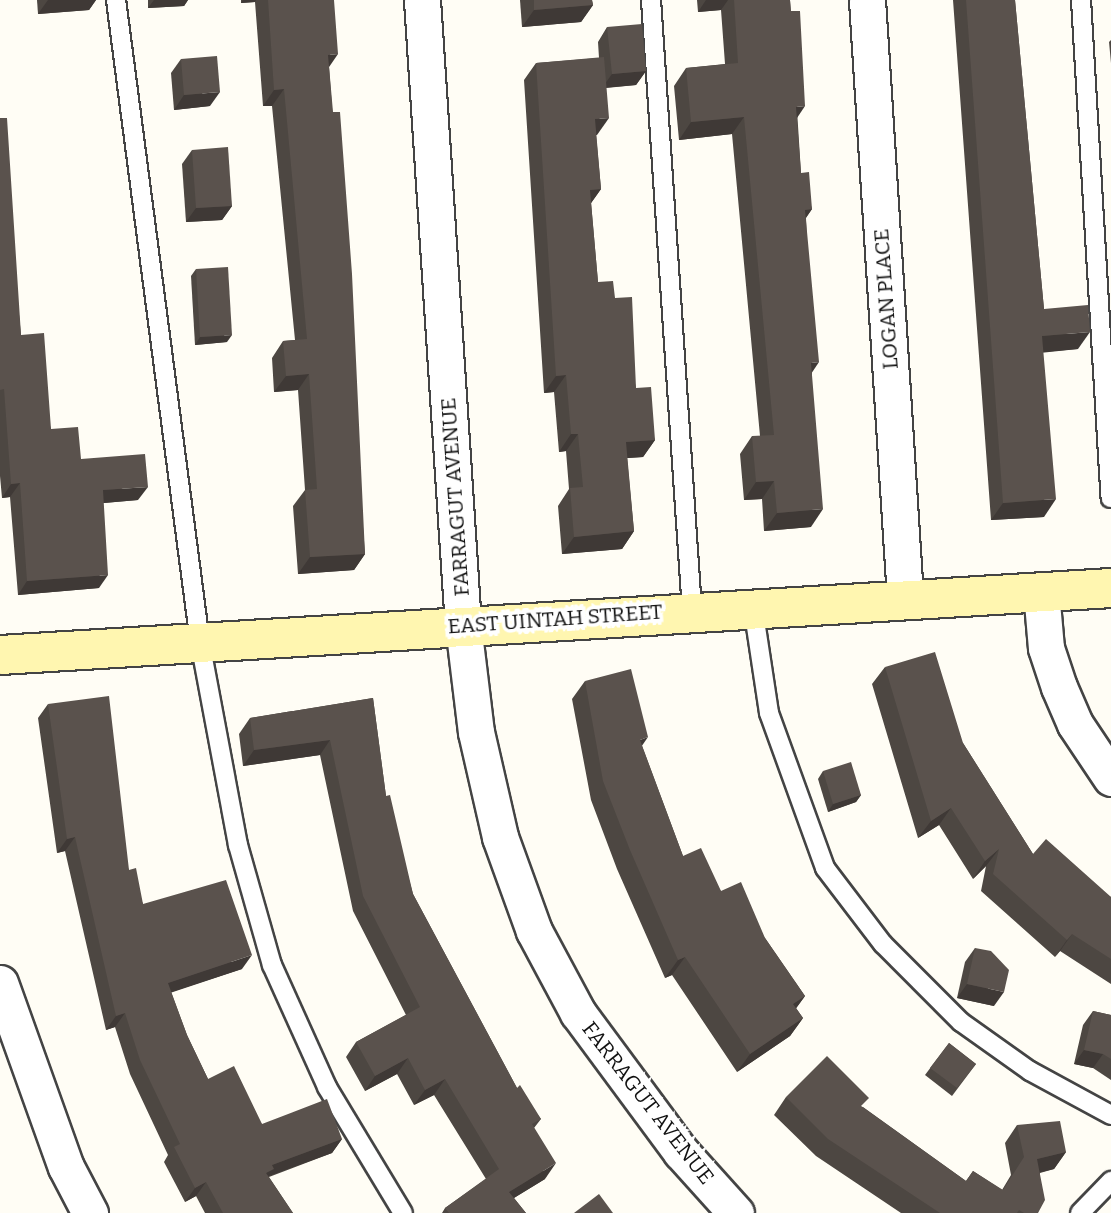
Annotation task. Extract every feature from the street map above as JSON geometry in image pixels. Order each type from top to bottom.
[{"type":"main road","name":"EAST UINTAH STREET","points":[[0,655],[753,607],[1111,589]]},
{"type":"street","name":"FARRAGUT AVENUE","points":[[422,0],[463,625],[476,732],[500,836],[534,931],[578,1013],[624,1079],[736,1213]]},
{"type":"street","name":"LOGAN PLACE","points":[[867,0],[905,598]]},
{"type":"street","points":[[1041,591],[1046,648],[1059,687],[1075,724],[1111,778]]},
{"type":"street","points":[[0,983],[66,1167],[90,1213]]},
{"type":"lane","points":[[116,0],[200,642],[238,845],[272,965],[327,1087],[403,1213]]},
{"type":"lane","points":[[651,0],[692,611]]},
{"type":"lane","points":[[1081,0],[1111,498]]},
{"type":"lane","points":[[753,607],[769,713],[794,792],[825,868],[883,944],[961,1022],[1030,1071],[1111,1115]]},
{"type":"lane","points":[[1080,1213],[1111,1181]]},
{"type":"building","points":[[268,0],[334,0],[338,54],[328,55],[333,112],[340,112],[352,274],[365,554],[310,557],[305,490],[317,489],[309,374],[286,376],[283,341],[307,339],[284,89],[274,90]]},
{"type":"building","points":[[534,0],[592,0],[593,5],[534,10]]},
{"type":"building","points":[[734,0],[790,0],[791,11],[800,11],[805,106],[796,107],[801,173],[809,172],[812,209],[805,210],[819,362],[811,363],[823,509],[777,513],[774,481],[756,482],[752,436],[774,435],[744,117],[691,122],[686,68],[738,63]]},
{"type":"building","points":[[966,0],[1015,0],[1044,309],[1088,305],[1090,332],[1042,336],[1056,499],[1003,503]]},
{"type":"building","points":[[642,24],[646,71],[612,74],[607,27]]},
{"type":"building","points":[[217,56],[220,92],[184,95],[181,59]]},
{"type":"building","points":[[604,57],[609,118],[595,119],[601,189],[590,190],[598,282],[613,281],[615,298],[632,297],[636,388],[651,387],[655,440],[626,442],[634,531],[574,537],[570,488],[583,487],[578,434],[571,434],[566,375],[556,376],[536,63]]},
{"type":"building","points":[[0,118],[7,118],[21,335],[44,333],[51,429],[78,427],[81,459],[145,454],[148,487],[103,490],[108,575],[27,581],[20,483],[11,484],[4,389],[0,390]]},
{"type":"building","points":[[228,147],[232,206],[196,208],[192,150]]},
{"type":"building","points":[[228,267],[232,335],[200,337],[196,269]]},
{"type":"building","points":[[935,652],[963,743],[1033,854],[1046,839],[1111,897],[1111,959],[1072,934],[1067,940],[993,874],[999,849],[985,861],[951,808],[931,821],[885,667]]},
{"type":"building","points":[[631,669],[648,737],[640,740],[683,856],[701,848],[721,891],[741,882],[765,938],[805,996],[793,1004],[803,1018],[750,1054],[685,957],[678,960],[603,781],[585,681]]},
{"type":"building","points":[[109,696],[129,870],[136,868],[143,904],[226,880],[252,955],[168,983],[187,1035],[208,1079],[234,1066],[262,1124],[327,1099],[342,1139],[272,1165],[274,1169],[266,1173],[293,1213],[223,1213],[206,1182],[195,1188],[174,1147],[180,1144],[140,1060],[125,1013],[116,1016],[75,837],[67,839],[48,704]]},
{"type":"building","points":[[373,698],[386,796],[390,795],[413,894],[517,1088],[520,1085],[541,1119],[532,1124],[556,1163],[509,1192],[526,1213],[449,1213],[445,1208],[499,1169],[445,1079],[425,1090],[408,1058],[375,1076],[356,1042],[420,1007],[363,896],[330,740],[254,750],[250,718]]},
{"type":"building","points":[[851,762],[861,795],[833,804],[823,771]]},
{"type":"building","points":[[975,948],[991,951],[1009,970],[1004,992],[967,984]]},
{"type":"building","points":[[1093,1011],[1111,1015],[1111,1059],[1103,1054],[1084,1050]]},
{"type":"building","points":[[949,1043],[976,1064],[957,1088],[930,1068]]},
{"type":"building","points":[[827,1056],[869,1098],[861,1106],[966,1181],[973,1171],[1003,1190],[1024,1157],[1017,1125],[1060,1121],[1066,1152],[1037,1159],[1045,1200],[1038,1213],[1024,1213],[1019,1210],[1017,1213],[940,1213],[828,1139],[786,1097]]},
{"type":"building","points":[[599,1194],[613,1213],[574,1213]]}]
